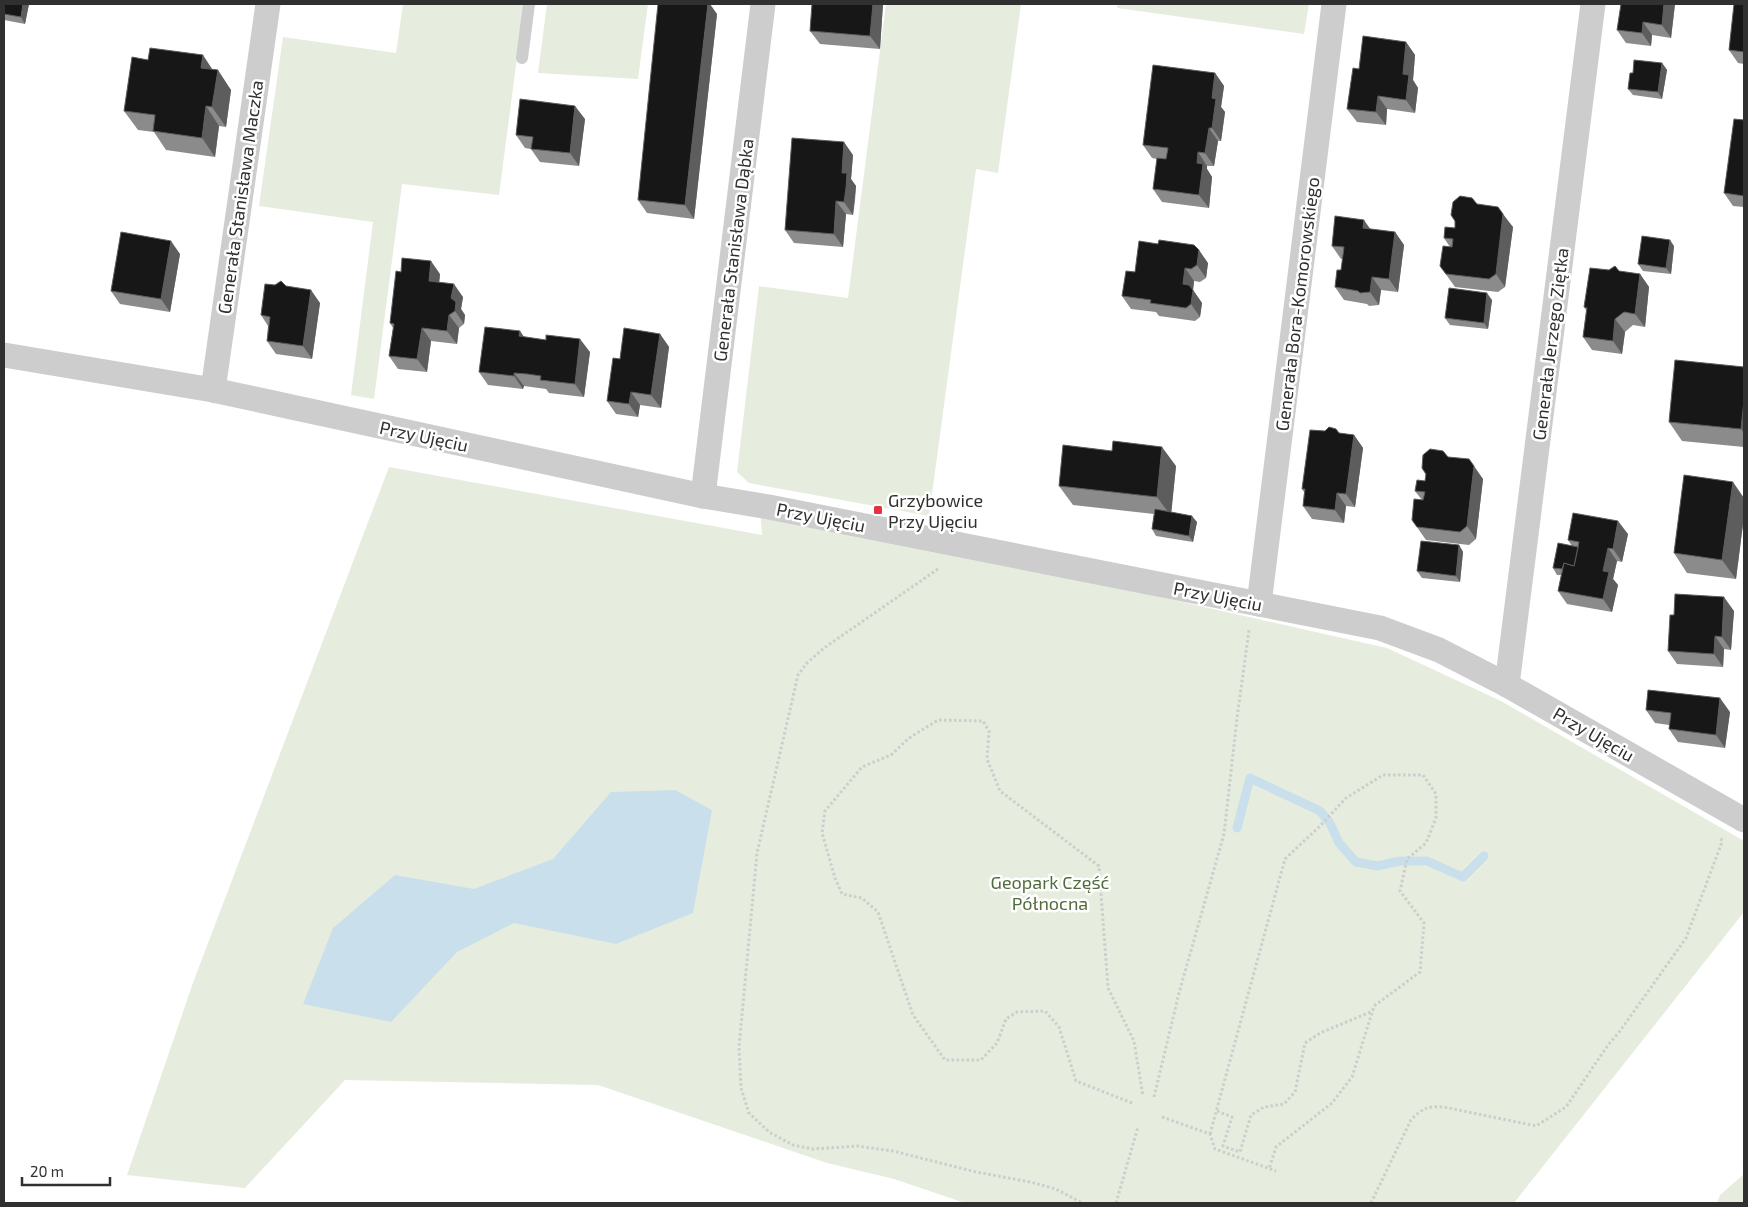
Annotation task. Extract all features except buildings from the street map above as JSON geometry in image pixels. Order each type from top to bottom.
[{"type":"street","name":"Generała Stanisława Maczka","points":[[213,390],[268,4]]},
{"type":"street","name":"Generała Stanisława Dąbka","points":[[703,496],[764,4]]},
{"type":"street","name":"Generała Bora-Komorowskiego","points":[[1259,604],[1334,4]]},
{"type":"street","name":"Generała Jerzego Ziętka","points":[[1508,685],[1593,4]]},
{"type":"street","name":"Przy Ujęciu","points":[[4,355],[213,390],[703,496],[778,508],[1380,628],[1439,650],[1508,685],[1744,820]]},
{"type":"lane","points":[[522,58],[529,4]]},
{"type":"path","points":[[945,564],[824,648],[807,663],[798,675],[757,853],[739,1047],[741,1088],[749,1113],[769,1132],[793,1145],[813,1149],[857,1146],[893,1151],[976,1172],[1056,1189],[1082,1203]]},
{"type":"path","points":[[1154,1098],[1179,993],[1224,834],[1237,718],[1250,628],[1259,604]]},
{"type":"path","points":[[1132,1103],[1076,1081],[1059,1027],[1045,1011],[1016,1012],[1006,1019],[997,1043],[981,1060],[945,1060],[913,1015],[878,912],[862,898],[842,894],[835,878],[822,833],[825,811],[862,767],[892,755],[909,738],[938,720],[983,721],[989,731],[987,759],[1000,791],[1099,866],[1108,988],[1134,1041],[1143,1096]]},
{"type":"path","points":[[1269,1168],[1276,1147],[1332,1103],[1352,1077],[1374,1006],[1420,972],[1424,922],[1400,891],[1407,859],[1426,844],[1436,818],[1436,794],[1423,775],[1383,775],[1368,784],[1346,798],[1285,859],[1210,1134],[1216,1149],[1276,1171]]},
{"type":"path","points":[[1371,1203],[1411,1120],[1420,1110],[1432,1106],[1444,1107],[1536,1126],[1566,1107],[1608,1045],[1686,938],[1722,842],[1720,836]]},
{"type":"path","points":[[1217,1111],[1232,1117],[1223,1146],[1240,1152],[1251,1115],[1264,1107],[1284,1104],[1295,1092],[1305,1043],[1320,1034],[1373,1011]]},
{"type":"path","points":[[1162,1117],[1210,1134]]},
{"type":"path","points":[[1116,1203],[1138,1127]]},
{"type":"green space","points":[[403,4],[524,4],[499,195],[402,184],[374,399],[351,395],[373,222],[259,206],[283,37],[396,53]]},
{"type":"green space","points":[[547,4],[648,4],[638,79],[538,73]]},
{"type":"green space","points":[[886,4],[1021,4],[998,173],[976,169],[929,516],[749,483],[737,472],[759,286],[848,298]]},
{"type":"green space","points":[[1118,4],[1309,4],[1304,34],[1117,8]]},
{"type":"green space","name":"Geopark Część Północna","points":[[389,467],[762,535],[760,507],[1387,648],[1501,701],[1744,841],[1744,912],[1514,1203],[965,1203],[894,1179],[827,1163],[598,1085],[345,1080],[245,1188],[127,1175],[194,980]]},
{"type":"green space","points":[[1744,1174],[1744,1203],[1717,1203],[1720,1195]]},
{"type":"water","points":[[675,790],[712,810],[693,913],[616,944],[514,923],[457,952],[391,1022],[303,1004],[333,928],[395,875],[474,889],[553,859],[611,792]]},
{"type":"waterway","points":[[1237,828],[1250,778],[1320,811],[1330,823],[1339,843],[1356,862],[1377,866],[1400,861],[1427,861],[1463,877],[1484,856]]},
{"type":"place","name":"Grzybowice Przy Ujęciu","points":[[878,510]]}]
